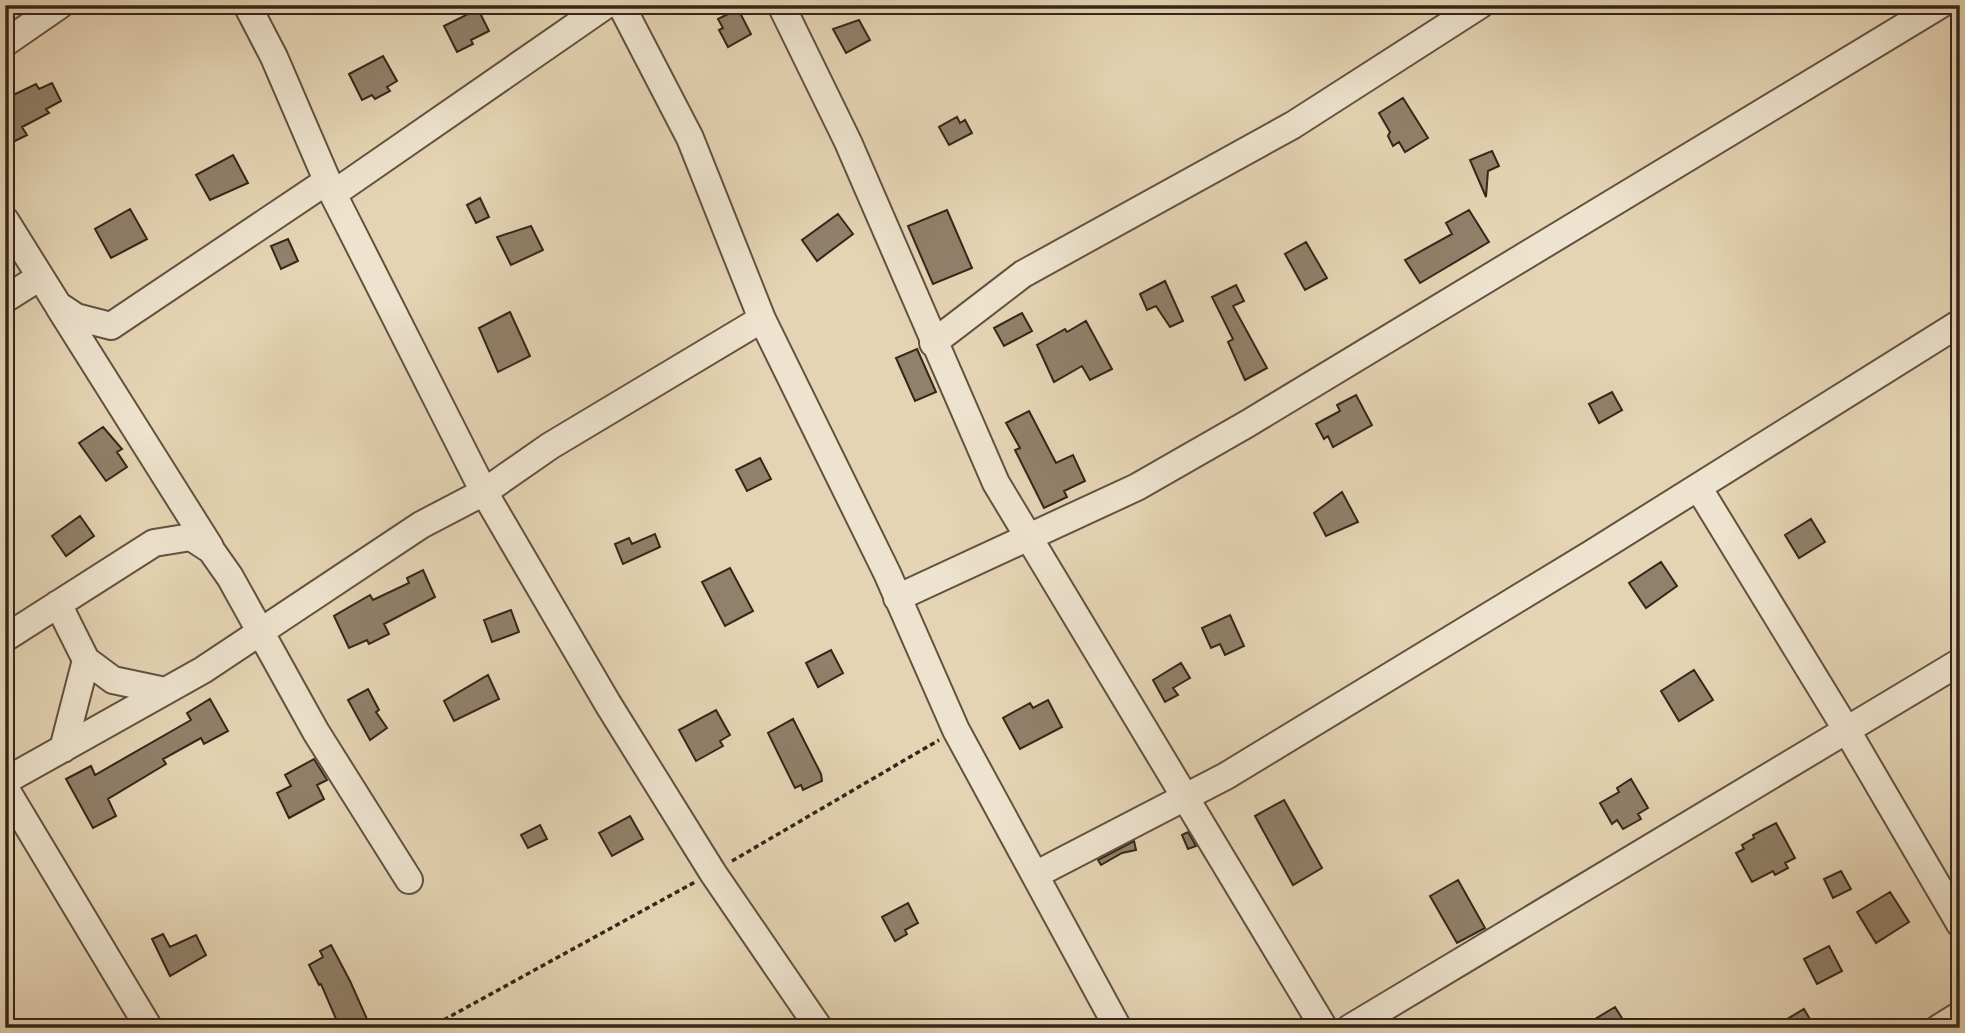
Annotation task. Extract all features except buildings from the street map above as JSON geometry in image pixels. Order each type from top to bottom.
[{"type":"street","points":[[5,43],[60,5]]},
{"type":"street","points":[[247,5],[274,57],[330,187],[484,492],[608,704],[713,873],[819,1028]]},
{"type":"street","points":[[99,370],[111,326],[330,187],[606,5]]},
{"type":"street","points":[[621,5],[690,138],[762,319],[897,598],[956,730],[1118,1028]]},
{"type":"street","points":[[781,5],[848,142],[996,483],[1324,1028]]},
{"type":"street","points":[[933,343],[1023,274],[1293,125],[1480,5]]},
{"type":"street","points":[[897,598],[1030,539],[1137,487],[1247,424],[1940,5]]},
{"type":"street","points":[[5,220],[262,630],[316,732],[409,880]]},
{"type":"street","points":[[5,299],[40,277]]},
{"type":"street","points":[[58,306],[76,317],[111,326]]},
{"type":"street","points":[[5,781],[165,691],[421,525],[484,492],[550,446],[762,319]]},
{"type":"street","points":[[1035,876],[1226,776],[1960,323]]},
{"type":"street","points":[[1698,487],[1846,729],[1960,924]]},
{"type":"street","points":[[5,638],[154,543],[191,537],[211,550]]},
{"type":"street","points":[[58,604],[86,660],[113,680],[165,691]]},
{"type":"street","points":[[63,748],[86,660]]},
{"type":"street","points":[[1350,1028],[1960,662]]},
{"type":"street","points":[[5,788],[149,1028]]},
{"type":"street","points":[[1939,1028],[1960,1015]]}]
